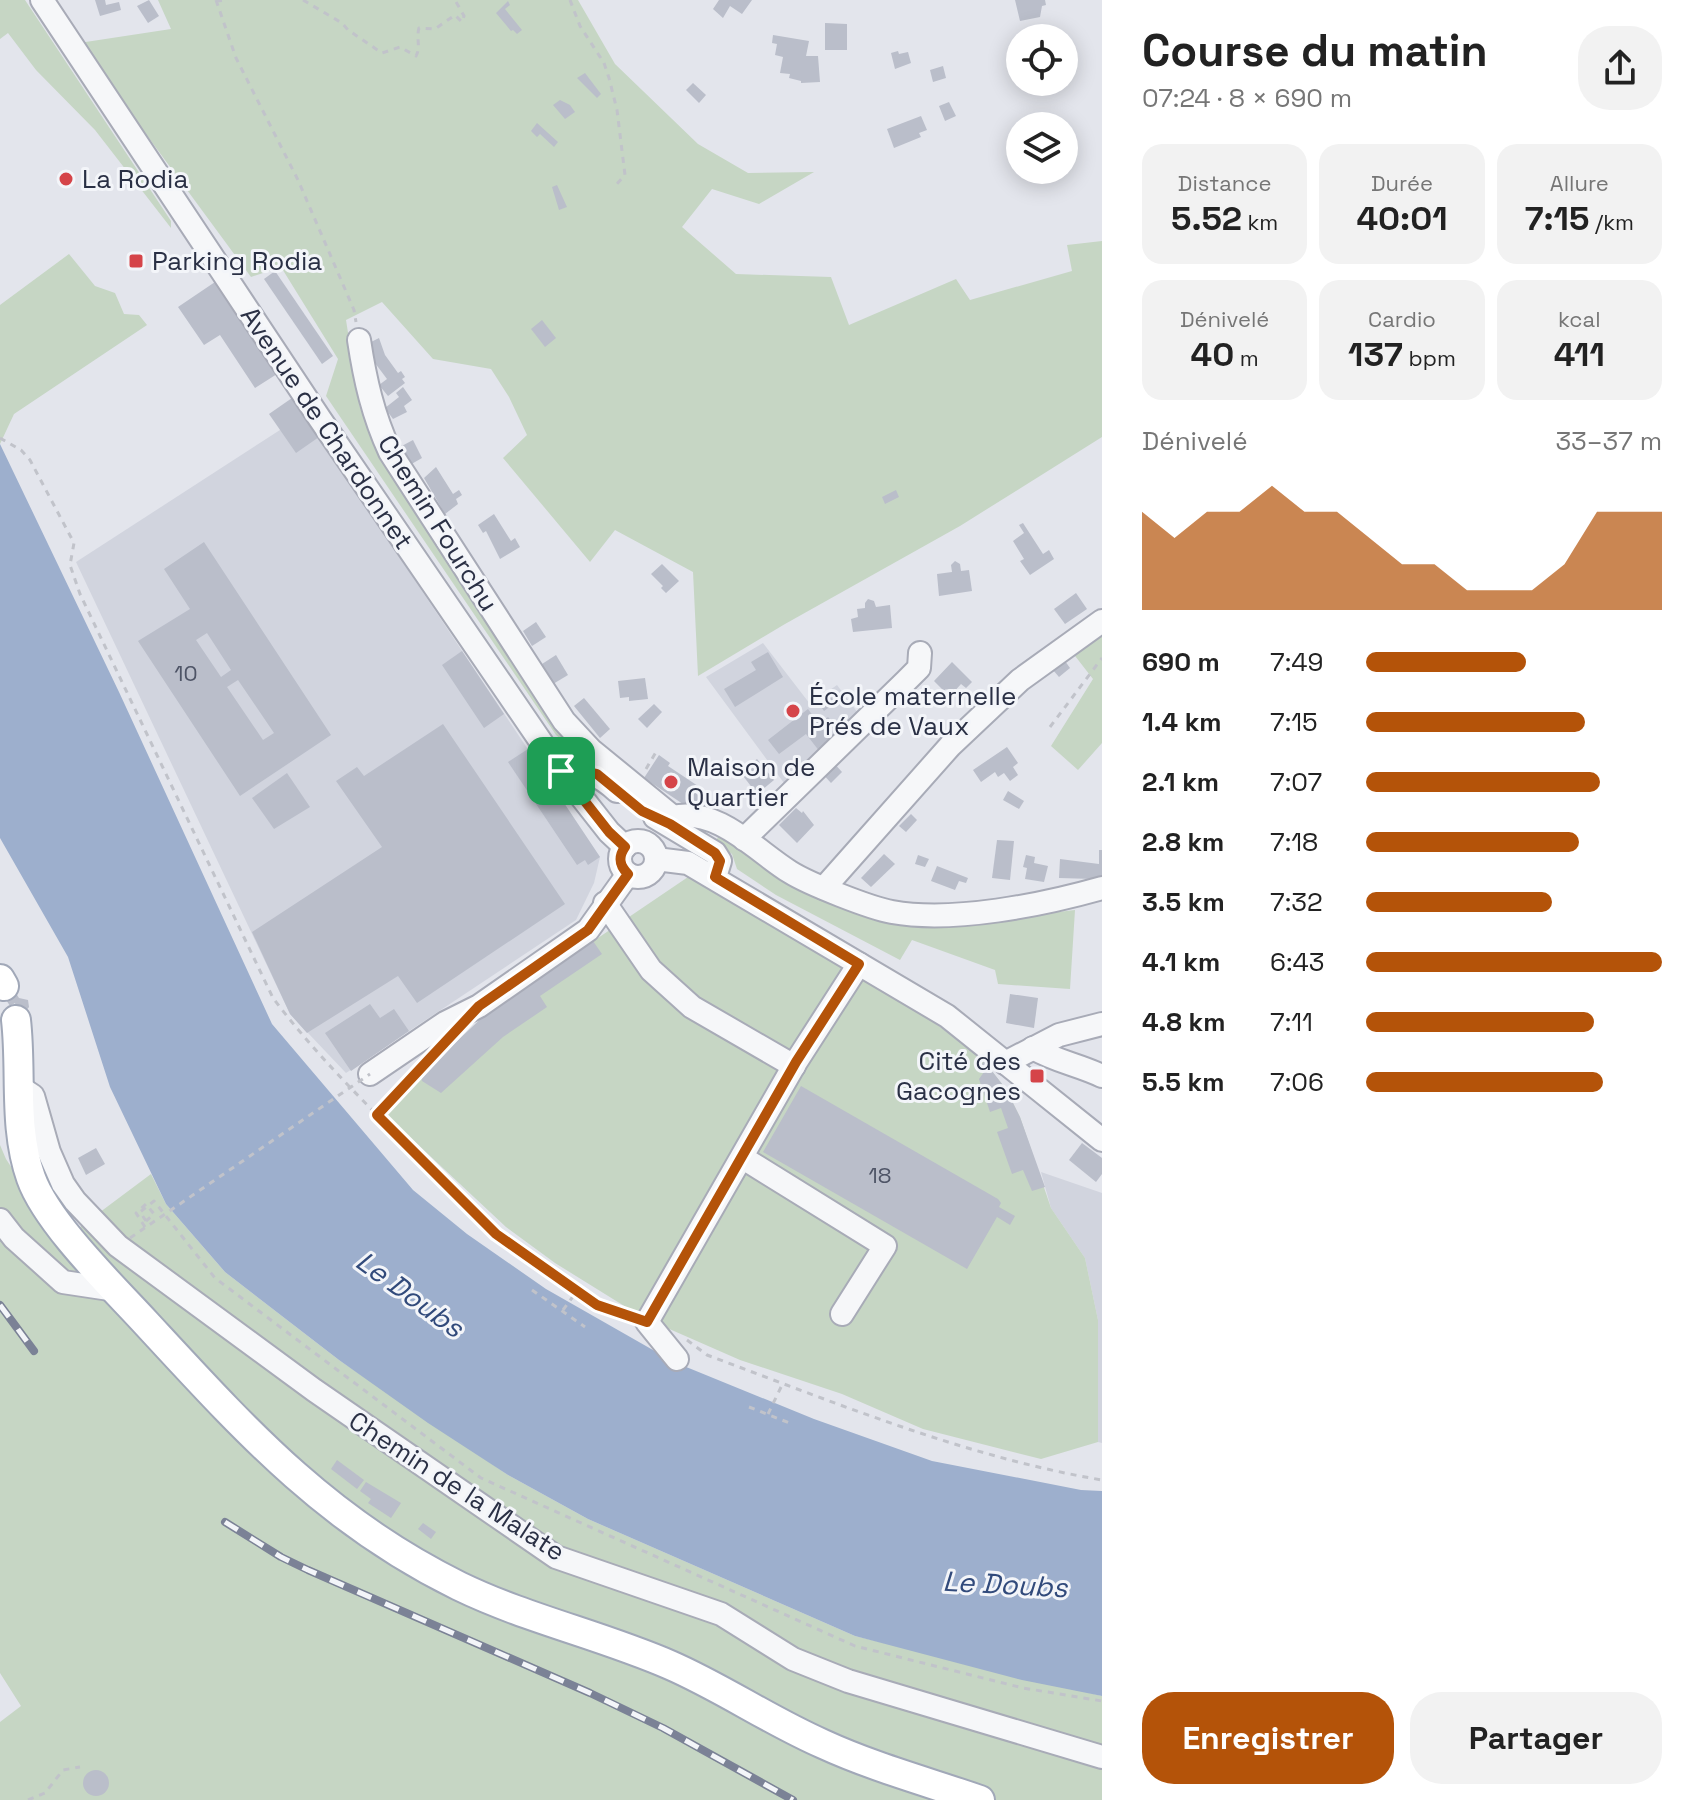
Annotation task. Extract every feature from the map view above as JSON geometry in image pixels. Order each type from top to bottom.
[{"type":"main road","points":[[16,1020],[24,1151],[40,1200],[116,1290],[272,1456],[334,1510],[390,1549],[460,1587],[507,1608],[674,1667],[827,1746],[980,1800]]},
{"type":"street","name":"Avenue de Chardonnet","points":[[42,0],[320,419],[561,771],[609,832],[625,847]]},
{"type":"street","name":"Chemin Fourchu","points":[[359,340],[374,417],[390,452],[564,721],[591,750],[671,820]]},
{"type":"street","points":[[824,888],[950,746],[1020,680],[1102,621]]},
{"type":"street","points":[[744,839],[919,668],[920,653]]},
{"type":"street","points":[[561,771],[576,769],[597,774],[642,811],[671,820],[719,857],[715,877]]},
{"type":"street","points":[[671,820],[681,815],[711,820],[744,839],[792,874],[890,912],[921,915],[998,911],[1102,888]]},
{"type":"street","points":[[635,841],[642,841],[652,848],[656,859],[652,870],[643,876],[628,874],[620,864],[625,847],[635,841]]},
{"type":"street","points":[[656,859],[688,863],[715,877],[947,1016],[1102,1140]]},
{"type":"street","points":[[370,1074],[445,1023],[479,1006],[588,930],[628,874]]},
{"type":"street","points":[[605,903],[651,970],[692,1007],[794,1066]]},
{"type":"street","points":[[681,1349],[647,1322],[794,1066],[859,964]]},
{"type":"street","points":[[1005,1063],[1059,1035],[1102,1024]]},
{"type":"street","points":[[1033,1048],[1053,1060],[1085,1067],[1102,1076]]},
{"type":"street","name":"Chemin de la Malate","points":[[18,1086],[33,1096],[49,1152],[63,1184],[75,1201],[131,1237],[314,1390],[556,1557],[721,1614],[793,1659],[848,1681],[1102,1757]]},
{"type":"street","points":[[743,1158],[885,1246],[842,1314]]},
{"type":"street","points":[[0,1220],[14,1238],[63,1282],[116,1290]]},
{"type":"path","points":[[228,0],[216,0],[236,58],[298,180],[354,310],[359,340]]},
{"type":"path","points":[[303,0],[342,23],[382,53],[400,47],[416,56],[419,28],[435,29],[455,15],[462,22],[464,16],[455,0]]},
{"type":"path","points":[[570,0],[580,26],[604,63],[617,110],[625,175],[615,186]]},
{"type":"path","points":[[0,438],[21,450],[30,460],[74,543],[70,565],[80,594],[273,998],[295,1028],[377,1115],[496,1234],[597,1305],[647,1322]]},
{"type":"path","points":[[1050,727],[1102,658]]},
{"type":"path","points":[[651,761],[656,752]]},
{"type":"path","points":[[377,1115],[436,1052]]},
{"type":"path","points":[[131,1237],[370,1074]]},
{"type":"path","name":"Chemin de la Malate","points":[[131,1237],[136,1213],[146,1204],[154,1214],[146,1221],[140,1212],[154,1201],[215,1278],[481,1478],[855,1646],[1023,1688],[1102,1701]]},
{"type":"path","points":[[532,1290],[585,1327]]},
{"type":"path","points":[[562,1311],[577,1291]]},
{"type":"path","points":[[681,1349],[707,1355],[864,1413],[1030,1465],[1102,1480]]},
{"type":"path","points":[[768,1414],[783,1383]]},
{"type":"path","points":[[749,1407],[792,1424]]},
{"type":"path","points":[[28,1800],[45,1793],[63,1770],[80,1767]]},
{"type":"shaded area","points":[[280,430],[319,437],[600,857],[594,883],[576,920],[346,1073],[290,1014],[76,562]]},
{"type":"shaded area","name":"École maternelle Prés de Vaux","points":[[763,643],[810,704],[837,685],[861,717],[784,783],[706,677]]},
{"type":"shaded area","points":[[1041,1172],[1102,1193],[1102,1443],[1098,1442],[1098,1320],[1085,1258],[1051,1208]]},
{"type":"green space","points":[[0,0],[25,0],[171,221],[171,228],[95,130],[36,70],[8,33],[0,39]]},
{"type":"green space","points":[[158,0],[578,0],[615,64],[698,144],[748,173],[814,172],[759,204],[712,189],[682,227],[736,274],[831,277],[849,325],[956,279],[970,300],[1072,271],[1067,245],[1102,241],[1102,437],[960,526],[698,676],[693,572],[615,530],[590,562],[503,458],[527,435],[491,369],[433,359],[382,302],[346,320],[360,408],[389,470],[591,765],[556,735],[326,396],[338,359],[281,267],[251,277],[79,43],[171,29]]},
{"type":"green space","points":[[69,254],[95,286],[115,293],[124,314],[139,315],[147,325],[14,414],[0,444],[0,305]]},
{"type":"green space","points":[[1102,630],[1102,743],[1078,770],[1051,746],[1093,679],[1072,652]]},
{"type":"green space","points":[[720,834],[735,842],[775,877],[870,918],[948,925],[1075,910],[1070,989],[998,984],[995,970],[912,940],[900,960],[776,895],[737,869],[732,854],[715,842]]},
{"type":"green space","points":[[688,877],[931,1020],[984,1061],[1006,1089],[1020,1117],[1051,1208],[1085,1258],[1098,1320],[1098,1442],[1041,1459],[923,1429],[842,1394],[740,1360],[642,1317],[555,1263],[506,1227],[383,1112],[486,1014]]},
{"type":"green space","points":[[0,1145],[60,1242],[151,1174],[166,1204],[225,1272],[339,1360],[508,1475],[588,1519],[855,1636],[1102,1696],[1102,1800],[0,1800],[0,1722],[21,1706],[0,1673]]},
{"type":"water","name":"Le Doubs","points":[[0,444],[119,692],[272,1024],[413,1190],[467,1234],[546,1289],[674,1362],[814,1419],[932,1461],[1081,1490],[1102,1491],[1102,1696],[1022,1680],[855,1636],[588,1519],[508,1475],[428,1423],[339,1360],[225,1272],[166,1204],[110,1087],[68,957],[0,838]]},
{"type":"building","points":[[95,0],[105,0],[106,5],[119,2],[121,10],[100,16]]},
{"type":"building","points":[[149,0],[159,16],[148,23],[137,6]]},
{"type":"building","points":[[719,0],[752,0],[742,14],[730,6],[723,18],[713,9]]},
{"type":"building","points":[[1015,0],[1045,0],[1046,5],[1042,6],[1040,17],[1020,21]]},
{"type":"building","points":[[508,1],[510,5],[505,9],[522,30],[517,34],[496,13]]},
{"type":"building","points":[[825,23],[847,24],[847,50],[825,50]]},
{"type":"building","points":[[773,35],[809,41],[806,56],[818,56],[820,82],[801,83],[789,78],[790,74],[780,73],[783,57],[775,55],[777,44],[772,43]]},
{"type":"building","points":[[898,51],[899,54],[908,52],[911,63],[895,69],[891,53]]},
{"type":"building","points":[[943,66],[946,78],[933,82],[930,70]]},
{"type":"building","points":[[585,73],[601,94],[597,98],[577,78]]},
{"type":"building","points":[[693,83],[706,95],[699,103],[686,90]]},
{"type":"building","points":[[560,100],[575,112],[565,119],[553,105]]},
{"type":"building","points":[[949,102],[956,116],[945,121],[939,106]]},
{"type":"building","points":[[921,116],[927,130],[919,133],[921,137],[894,148],[887,129]]},
{"type":"building","points":[[537,123],[558,142],[554,147],[540,134],[537,137],[531,131]]},
{"type":"building","points":[[557,185],[567,207],[559,210],[552,187]]},
{"type":"building","points":[[275,271],[333,356],[322,364],[264,279]]},
{"type":"building","points":[[215,282],[277,374],[255,388],[220,335],[204,345],[178,307]]},
{"type":"building","points":[[542,320],[556,338],[545,347],[531,329]]},
{"type":"building","points":[[379,338],[385,355],[398,373],[401,371],[405,377],[402,379],[405,383],[388,396],[379,385],[387,379],[375,363],[369,343]]},
{"type":"building","points":[[403,387],[412,400],[404,406],[407,412],[393,419],[385,408],[399,397],[396,393]]},
{"type":"building","points":[[292,398],[319,437],[296,453],[269,414]]},
{"type":"building","points":[[413,440],[422,458],[408,466],[398,448]]},
{"type":"building","points":[[436,467],[453,494],[459,490],[462,495],[456,499],[458,504],[445,514],[424,478]]},
{"type":"building","points":[[896,490],[899,497],[885,504],[882,497]]},
{"type":"building","points":[[494,514],[511,541],[515,538],[520,547],[500,559],[486,531],[483,533],[478,525]]},
{"type":"building","points":[[1023,523],[1043,554],[1049,550],[1054,559],[1030,575],[1020,561],[1024,559],[1013,541],[1024,533],[1019,525]]},
{"type":"building","points":[[204,542],[331,735],[240,796],[138,641],[190,609],[164,569]],"holes":[[[207,633],[231,670],[221,677],[196,640]],[[238,680],[274,733],[263,740],[227,687]]]},
{"type":"building","points":[[955,561],[960,564],[961,571],[969,570],[972,591],[939,596],[937,574],[952,572],[951,565]]},
{"type":"building","points":[[662,564],[679,581],[666,593],[651,574]]},
{"type":"building","points":[[1076,593],[1087,609],[1065,624],[1054,609]]},
{"type":"building","points":[[868,599],[874,601],[876,607],[890,605],[892,628],[853,632],[851,619],[858,617],[857,609],[865,608]]},
{"type":"building","points":[[536,622],[546,637],[532,646],[523,631]]},
{"type":"building","points":[[462,651],[504,714],[484,728],[442,665]]},
{"type":"building","points":[[768,652],[783,677],[735,707],[724,689],[756,670],[751,662]]},
{"type":"building","points":[[556,655],[568,675],[553,684],[542,664]]},
{"type":"building","points":[[1065,661],[1070,668],[1059,677],[1053,670]]},
{"type":"building","points":[[952,662],[972,682],[966,688],[961,684],[952,694],[934,681]]},
{"type":"building","points":[[645,678],[648,699],[629,701],[629,697],[620,698],[618,681]]},
{"type":"building","points":[[828,693],[835,703],[824,711],[817,701]]},
{"type":"building","points":[[584,698],[610,729],[600,738],[574,706]]},
{"type":"building","points":[[654,704],[662,712],[647,728],[638,719]]},
{"type":"building","points":[[808,709],[819,724],[828,717],[835,725],[826,732],[833,742],[820,752],[806,734],[779,754],[768,740]]},
{"type":"building","points":[[443,724],[565,904],[417,1003],[398,976],[307,1033],[290,1014],[252,932],[382,847],[336,781],[357,767],[364,776]]},
{"type":"building","points":[[1007,747],[1018,763],[1013,767],[1018,775],[1010,781],[1004,773],[998,777],[995,772],[981,782],[973,770]]},
{"type":"building","points":[[528,749],[600,857],[588,865],[585,860],[577,865],[508,762]]},
{"type":"building","name":"Maison de Quartier","points":[[659,755],[670,763],[668,766],[698,786],[694,792],[701,797],[695,807],[688,802],[686,806],[644,778]]},
{"type":"building","points":[[757,759],[774,780],[757,794],[740,772]]},
{"type":"building","points":[[833,762],[842,772],[831,783],[821,772]]},
{"type":"building","points":[[287,773],[310,807],[274,829],[252,798]]},
{"type":"building","points":[[1008,791],[1024,801],[1019,809],[1003,800]]},
{"type":"building","points":[[796,808],[803,811],[814,825],[797,843],[779,825]]},
{"type":"building","points":[[911,814],[917,820],[906,832],[899,826]]},
{"type":"building","points":[[997,840],[1014,841],[1010,880],[992,878]]},
{"type":"building","points":[[1099,850],[1102,850],[1102,876],[1093,879],[1059,878],[1060,859],[1099,864]]},
{"type":"building","points":[[884,854],[895,864],[871,887],[861,878]]},
{"type":"building","points":[[918,855],[929,859],[925,867],[915,864]]},
{"type":"building","points":[[1026,855],[1035,857],[1034,863],[1048,866],[1044,882],[1025,879],[1027,868],[1023,867]]},
{"type":"building","points":[[937,866],[968,878],[966,883],[959,881],[955,890],[931,881]]},
{"type":"building","points":[[593,941],[602,954],[540,996],[547,1007],[503,1037],[441,1093],[422,1081],[421,1075],[486,1014]]},
{"type":"building","points":[[12,987],[19,998],[28,1000],[26,1011],[16,1007],[15,1003],[10,1006],[0,990]]},
{"type":"building","points":[[1010,994],[1038,998],[1034,1028],[1006,1023]]},
{"type":"building","points":[[370,1004],[380,1018],[394,1009],[409,1031],[351,1071],[325,1033]]},
{"type":"building","points":[[984,1061],[1006,1089],[1020,1117],[1045,1187],[1032,1191],[1023,1170],[1012,1174],[997,1132],[1008,1128],[1001,1108],[990,1112],[979,1079],[984,1072],[979,1069]]},
{"type":"building","points":[[801,1086],[998,1199],[1001,1203],[999,1207],[1015,1216],[1010,1225],[997,1217],[967,1269],[763,1152]]},
{"type":"building","points":[[1082,1143],[1102,1158],[1102,1174],[1096,1182],[1069,1160]]},
{"type":"building","points":[[96,1148],[105,1164],[86,1175],[78,1158]]},
{"type":"building","points":[[337,1460],[364,1480],[357,1489],[331,1469]]},
{"type":"building","points":[[366,1482],[401,1503],[391,1518],[368,1503],[371,1499],[360,1491]]},
{"type":"building","points":[[423,1523],[436,1532],[431,1539],[418,1529]]},
{"type":"building","points":[[96,1770],[105,1774],[109,1783],[105,1792],[96,1796],[87,1792],[83,1783],[87,1774]]},
{"type":"railway","points":[[0,1305],[34,1351]]},
{"type":"railway","points":[[225,1522],[308,1570],[663,1728],[793,1800]]},
{"type":"place","name":"La Rodia","points":[[66,179]]},
{"type":"place","name":"Parking Rodia","points":[[136,261]]},
{"type":"place","name":"École maternelle Prés de Vaux","points":[[793,711]]},
{"type":"place","name":"Maison de Quartier","points":[[671,782]]},
{"type":"place","name":"Cité des Gacognes","points":[[1037,1076]]},
{"type":"route","points":[[576,769],[597,774],[642,811],[670,824],[715,853],[720,861],[715,877],[859,964],[796,1062],[647,1322],[597,1305],[496,1234],[377,1115],[479,1006],[588,930],[615,888],[628,874],[620,864],[621,852],[625,847],[609,832],[561,771],[576,769]]}]
